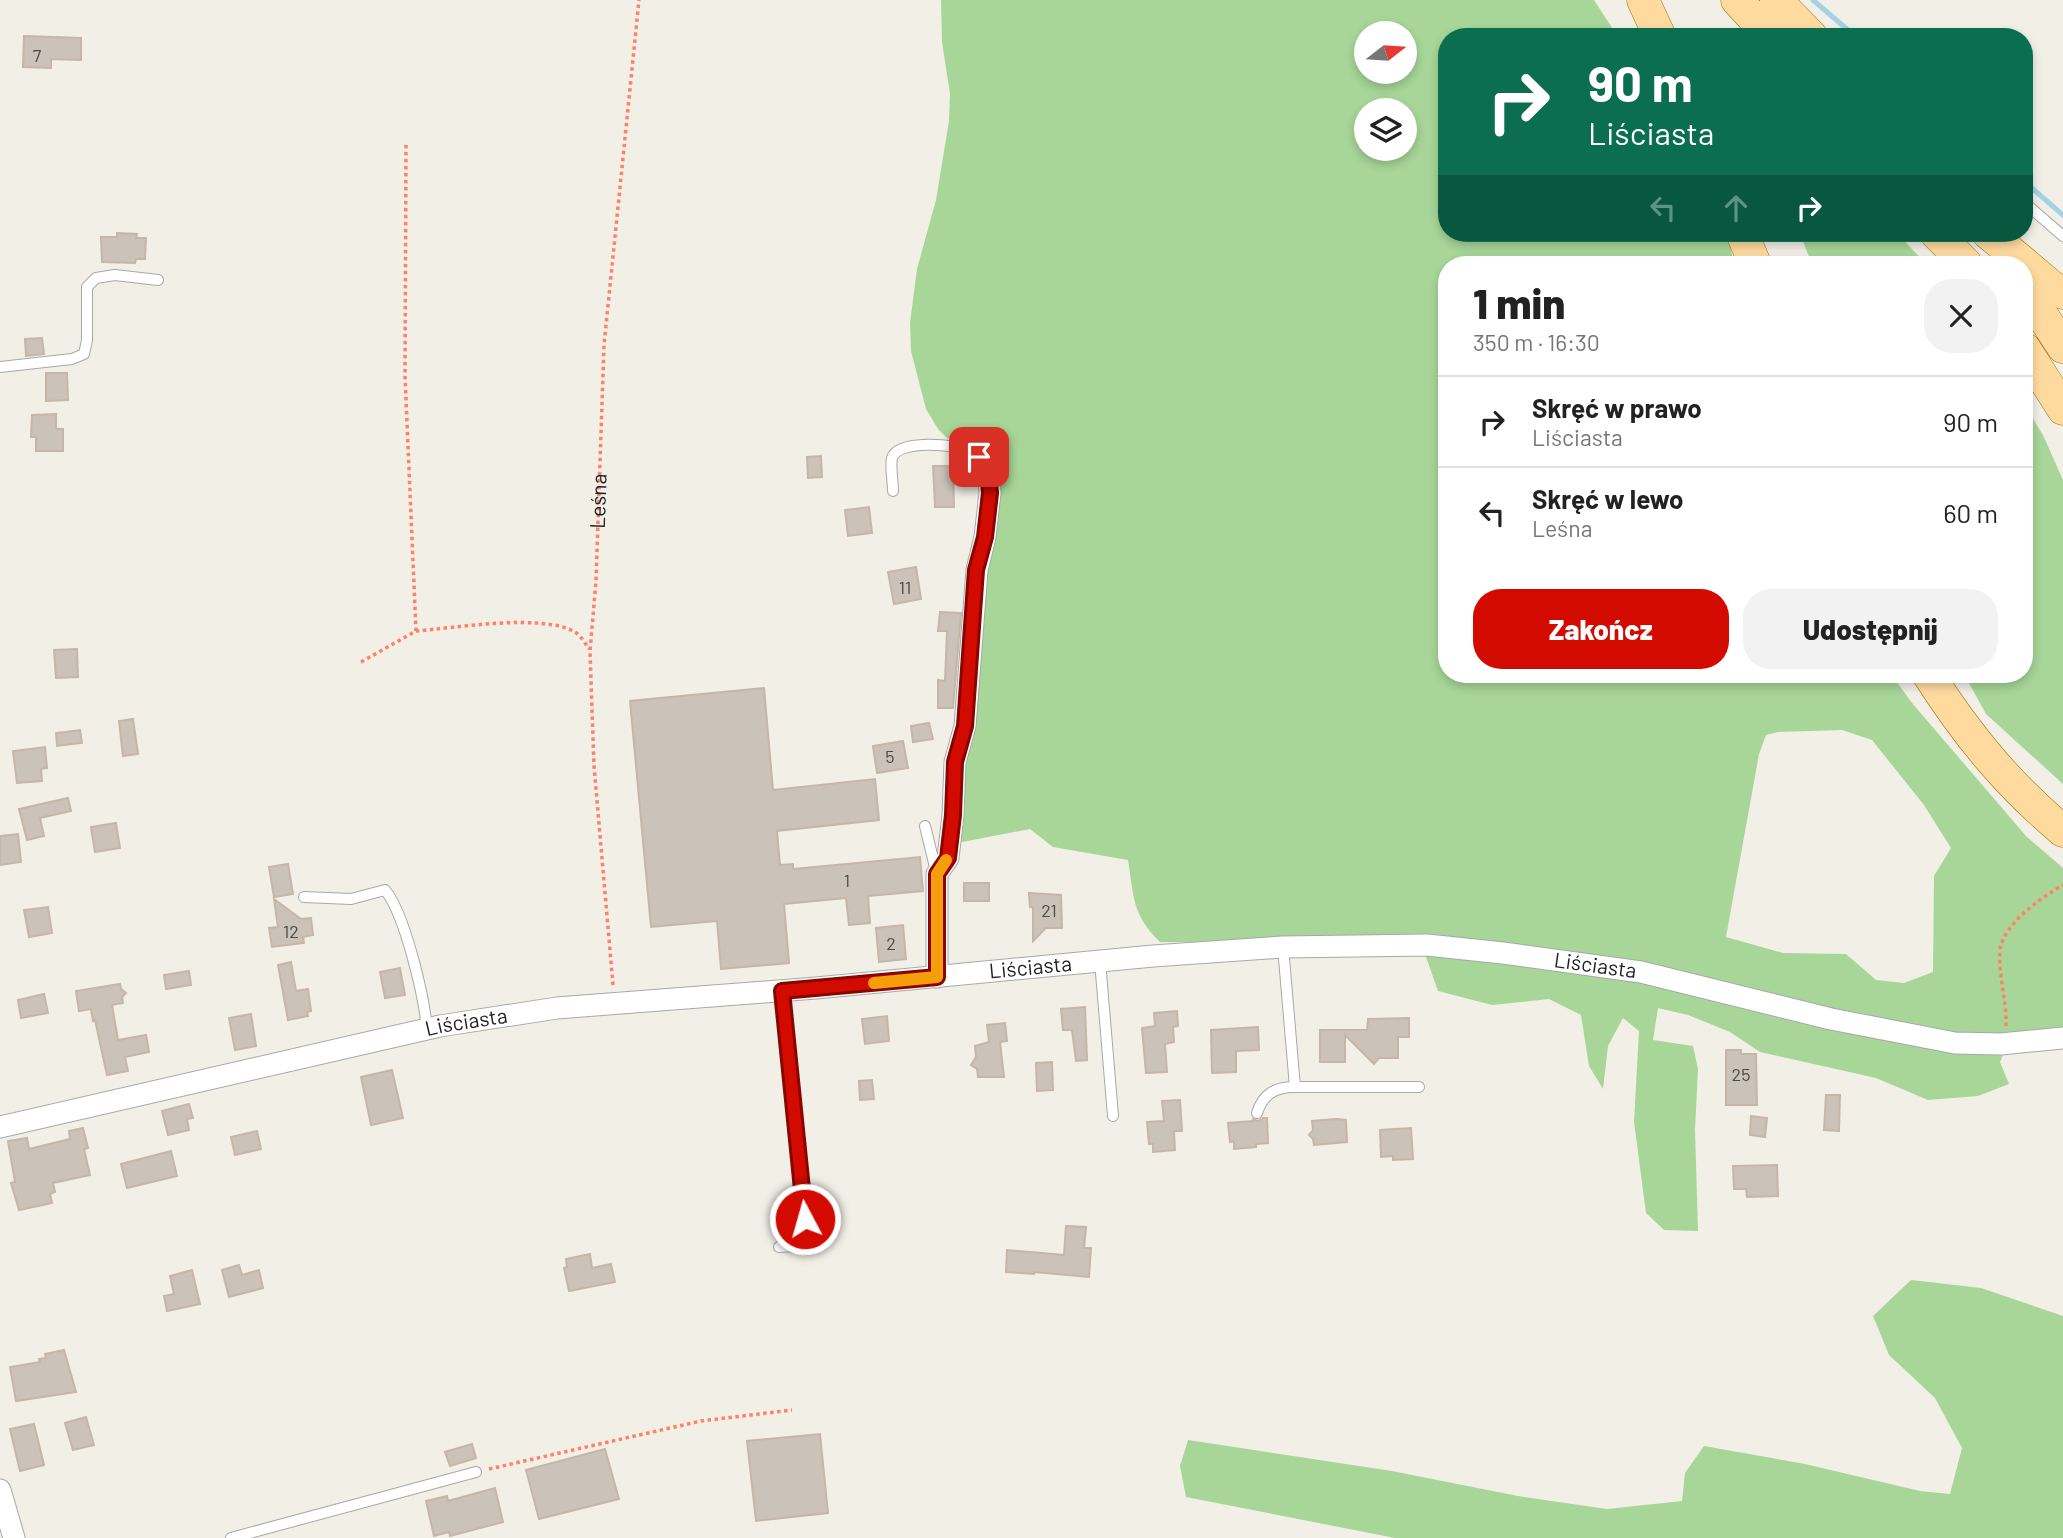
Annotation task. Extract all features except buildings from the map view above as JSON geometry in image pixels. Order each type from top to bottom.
[{"type":"main road","points":[[1643,0],[1656,28]]},
{"type":"main road","points":[[1737,0],[1763,28]]},
{"type":"main road","points":[[1776,0],[1803,28]]},
{"type":"main road","points":[[1945,242],[1959,256]]},
{"type":"main road","points":[[1950,242],[1961,256]]},
{"type":"main road","points":[[1997,242],[2015,256]]},
{"type":"main road","points":[[2033,271],[2063,293]]},
{"type":"main road","points":[[2033,301],[2063,347]]},
{"type":"main road","points":[[2033,362],[2063,409]]},
{"type":"main road","points":[[1934,683],[1976,746],[2032,806],[2063,831]]},
{"type":"street","points":[[937,977],[937,874],[948,858],[955,762],[965,726],[976,570],[985,537],[989,504],[988,469],[979,457]]},
{"type":"street","name":"Liściasta","points":[[0,1127],[427,1029],[557,1008],[1283,947],[1427,945],[1503,953],[1641,972],[1832,1019],[1955,1043],[2001,1044],[2063,1038]]},
{"type":"street","points":[[0,1490],[14,1538]]},
{"type":"lane","points":[[2033,210],[2063,236]]},
{"type":"lane","points":[[0,367],[72,359],[84,354],[87,340],[87,287],[96,278],[115,275],[158,280]]},
{"type":"lane","points":[[893,491],[892,458],[898,450],[905,447],[924,444],[957,447],[979,457]]},
{"type":"lane","points":[[925,825],[937,874]]},
{"type":"lane","points":[[304,897],[351,899],[385,890],[393,899],[407,942],[426,1013],[427,1029]]},
{"type":"lane","points":[[1283,947],[1295,1087]]},
{"type":"lane","points":[[1100,961],[1113,1116]]},
{"type":"lane","points":[[779,1247],[807,1245],[782,991]]},
{"type":"lane","points":[[1257,1113],[1262,1099],[1280,1087],[1419,1087]]},
{"type":"lane","points":[[231,1538],[476,1472]]},
{"type":"path","name":"Leśna","points":[[615,1004],[594,766],[590,650],[596,580],[604,345],[639,0]]},
{"type":"path","points":[[406,143],[405,376],[416,631]]},
{"type":"path","points":[[361,662],[416,631],[520,623],[558,626],[577,633],[590,650]]},
{"type":"path","points":[[2001,1044],[2006,1032],[2006,1018],[2000,947],[2020,917],[2041,898],[2063,885]]},
{"type":"path","points":[[476,1472],[701,1421],[792,1410]]},
{"type":"green space","points":[[941,0],[1594,0],[1612,28],[1438,28],[1438,242],[1729,242],[1732,256],[1438,256],[1438,683],[1898,683],[2026,836],[2063,868],[2063,1038],[2008,1043],[2000,1062],[2009,1084],[1978,1096],[1928,1100],[1876,1078],[1760,1052],[1730,1032],[1688,1015],[1658,1008],[1653,1040],[1693,1046],[1698,1069],[1695,1129],[1698,1231],[1664,1230],[1646,1213],[1634,1122],[1639,1031],[1623,1018],[1608,1046],[1603,1089],[1589,1066],[1581,1015],[1549,999],[1492,1005],[1438,991],[1421,943],[1160,942],[1139,914],[1128,860],[1053,847],[1030,829],[957,843],[982,569],[997,517],[971,446],[947,438],[926,409],[911,351],[910,323],[917,269],[936,200],[949,121],[950,94],[942,42]],"holes":[[[1842,730],[1872,740],[1924,805],[1951,848],[1934,876],[1933,972],[1904,983],[1876,980],[1846,954],[1783,953],[1726,937],[1759,754],[1766,735],[1778,732]]]},
{"type":"green space","points":[[1803,242],[1905,242],[1919,256],[1809,256]]},
{"type":"green space","points":[[2033,419],[2063,480],[2063,784],[1986,714],[1969,683],[2033,683]]},
{"type":"green space","points":[[1911,1280],[1981,1288],[2063,1316],[2063,1538],[1395,1538],[1186,1497],[1180,1466],[1188,1440],[1392,1471],[1518,1496],[1607,1509],[1682,1501],[1685,1473],[1704,1446],[1805,1464],[1920,1491],[1950,1494],[1962,1448],[1935,1398],[1889,1355],[1873,1316]]},
{"type":"waterway","points":[[1813,0],[1846,28]]},
{"type":"waterway","points":[[2033,189],[2063,215]]},
{"type":"slow traffic","points":[[874,983],[937,977],[937,874],[946,860]]},
{"type":"route","points":[[805,1219],[782,991],[937,977],[937,874],[948,858],[955,762],[965,726],[976,570],[985,537],[990,493],[988,469],[979,457]]}]
